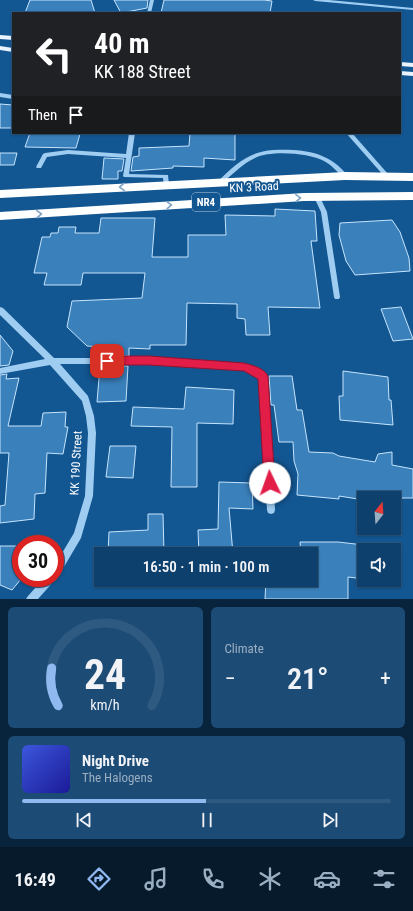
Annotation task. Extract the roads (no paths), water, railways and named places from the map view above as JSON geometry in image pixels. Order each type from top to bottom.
[{"type":"highway","name":"KN 3 Road","points":[[0,194],[345,176],[386,175],[413,177]]},
{"type":"highway","points":[[386,175],[393,196]]},
{"type":"highway","name":"KN 3 Road","points":[[0,216],[207,202],[317,197],[413,196]]},
{"type":"main road","points":[[0,37],[12,38]]},
{"type":"main road","points":[[0,48],[12,50]]},
{"type":"main road","points":[[401,64],[413,65]]},
{"type":"main road","points":[[401,73],[413,74]]},
{"type":"street","points":[[149,12],[152,0]]},
{"type":"street","points":[[315,0],[413,9]]},
{"type":"street","points":[[386,0],[387,7]]},
{"type":"street","points":[[0,95],[12,96]]},
{"type":"street","points":[[132,134],[126,176],[166,176],[166,185]]},
{"type":"street","points":[[350,134],[386,175]]},
{"type":"street","points":[[39,167],[45,155],[75,152],[128,156]]},
{"type":"street","points":[[219,183],[247,159],[258,154],[268,152],[288,152],[315,155],[327,160],[345,176]]},
{"type":"street","points":[[317,197],[324,212],[337,297]]},
{"type":"street","name":"KK 190 Street","points":[[0,310],[52,361],[85,399],[90,416],[92,433],[89,496],[78,535],[64,559]]},
{"type":"street","points":[[0,370],[52,361],[149,361],[244,367],[253,370],[263,376],[271,510]]},
{"type":"street","points":[[31,599],[42,587]]}]
